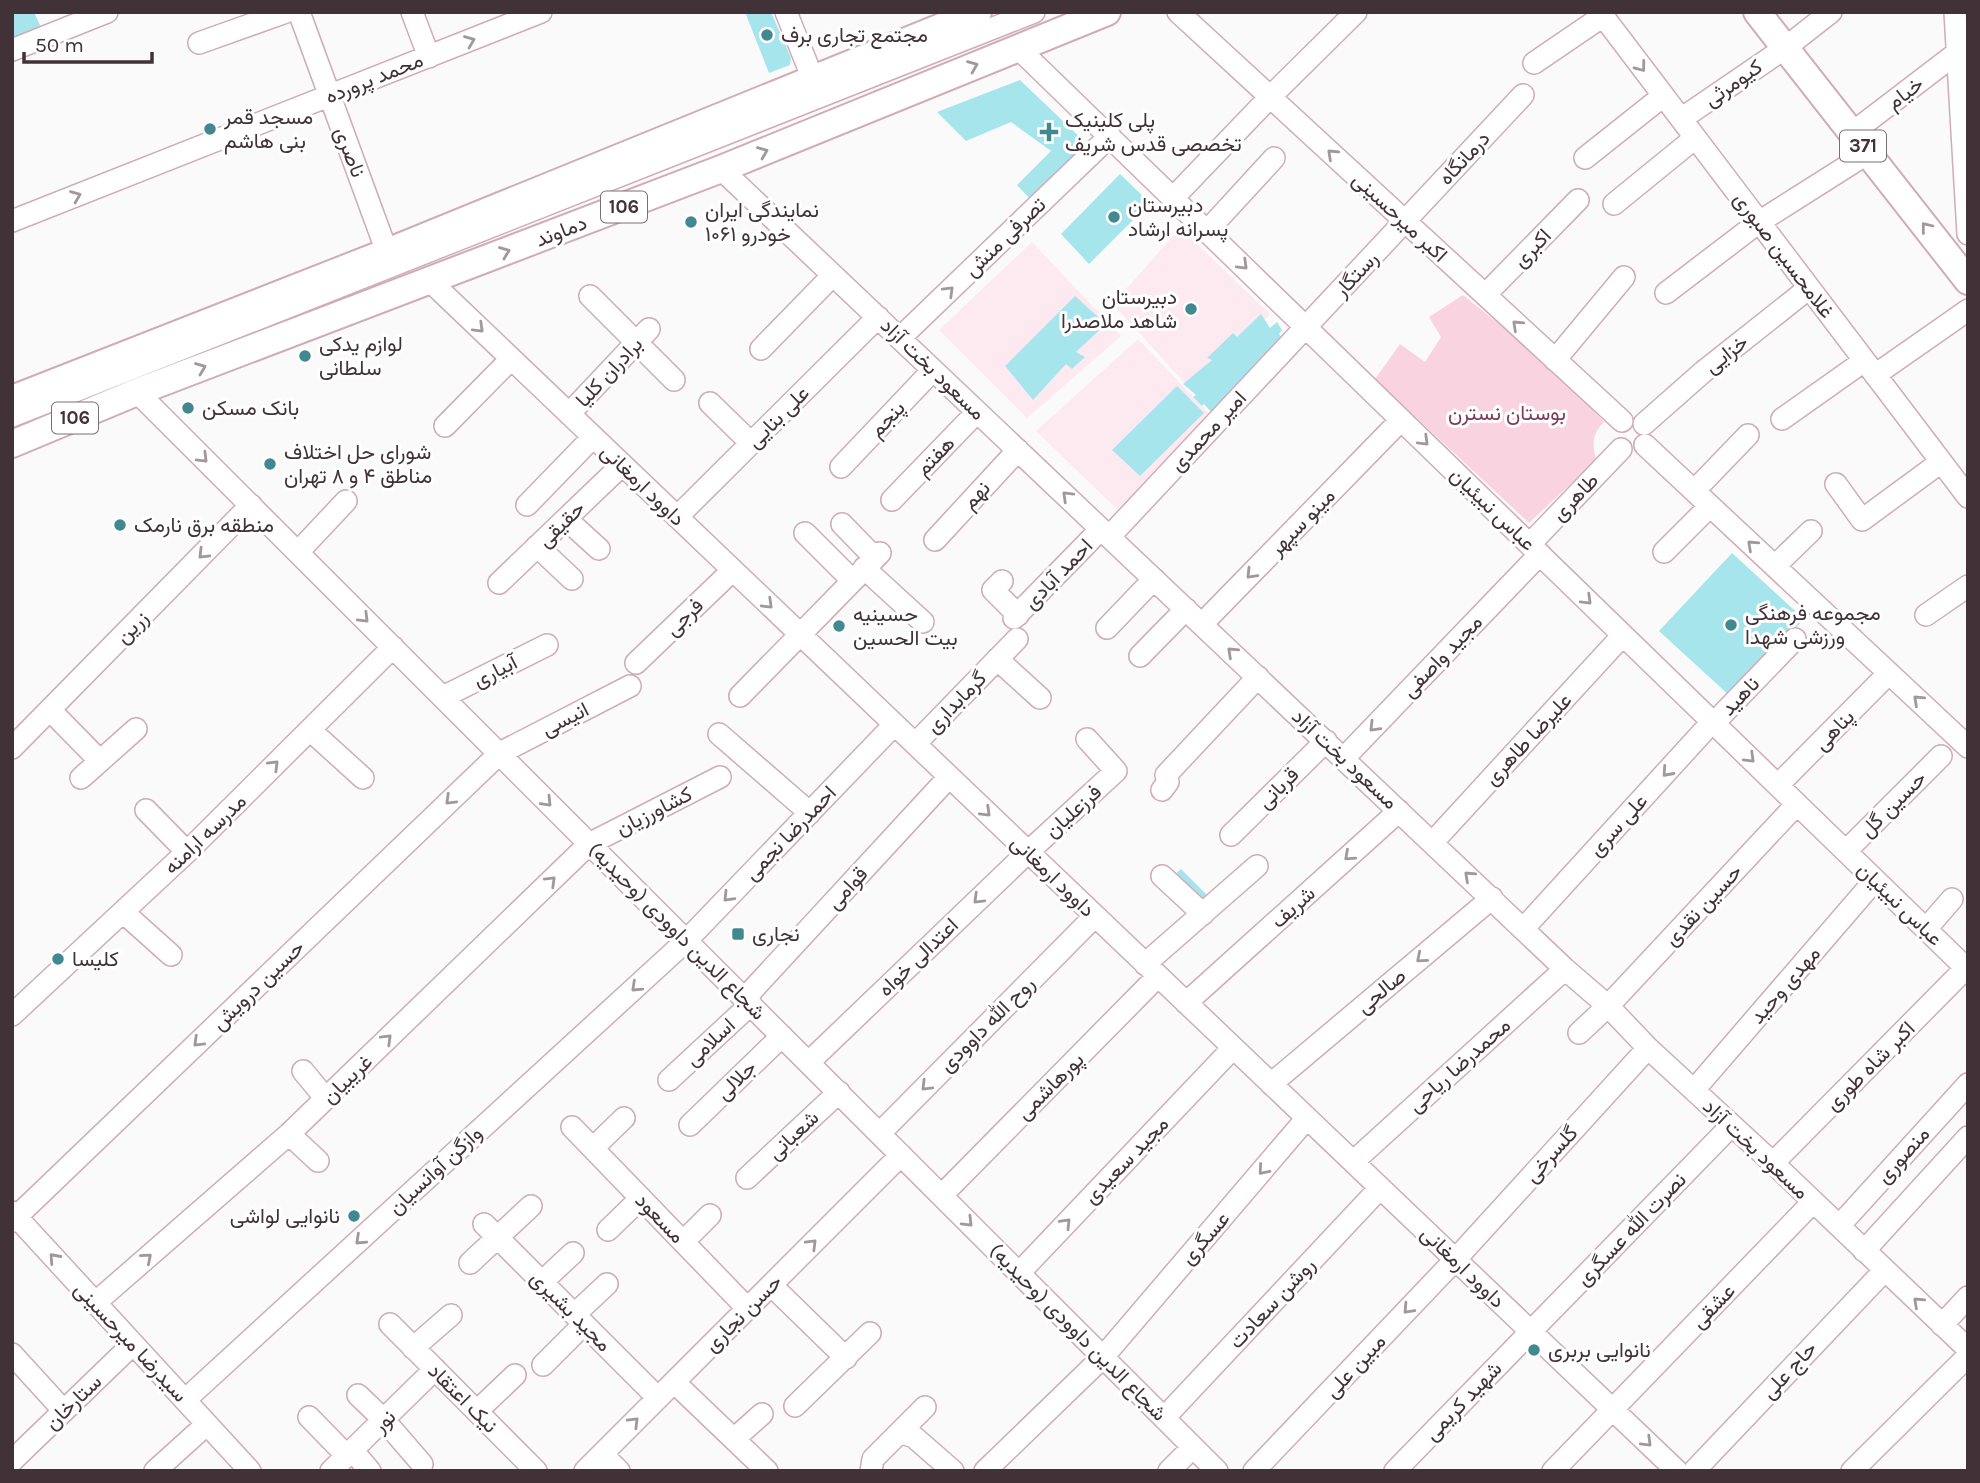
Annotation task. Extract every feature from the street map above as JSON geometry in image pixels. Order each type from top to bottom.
[{"type":"main road","name":"106","points":[[12,399],[978,12]]},
{"type":"main road","name":"دماوند","points":[[12,444],[137,392],[721,169],[1107,12]]},
{"type":"main road","name":"371","points":[[1757,12],[1968,281]]},
{"type":"street","points":[[12,50],[59,21],[107,12]]},
{"type":"street","points":[[199,43],[286,12]]},
{"type":"street","name":"ناصری","points":[[299,12],[387,251]]},
{"type":"street","points":[[412,12],[429,57]]},
{"type":"street","name":"محمد پرورده","points":[[12,221],[541,12]]},
{"type":"street","points":[[786,12],[813,79]]},
{"type":"street","points":[[12,408],[1003,12]]},
{"type":"street","points":[[12,416],[1034,12]]},
{"type":"street","name":"اکبر میرحسینی","points":[[1178,12],[1622,421]]},
{"type":"street","points":[[1173,198],[1356,12]]},
{"type":"street","name":"کیومرثی","points":[[1681,119],[1785,48],[1831,12]]},
{"type":"street","points":[[1955,12],[1961,65],[1968,234]]},
{"type":"street","points":[[1534,63],[1601,14]]},
{"type":"street","name":"غلامحسین صبوری","points":[[1601,14],[1968,497]]},
{"type":"street","name":"عباس نبیئیان","points":[[1018,48],[1967,969]]},
{"type":"street","name":"خیام","points":[[1665,293],[1961,65]]},
{"type":"street","name":"درمانگاه","points":[[1405,221],[1523,95]]},
{"type":"street","points":[[1585,158],[1663,96]]},
{"type":"street","name":"تصرفی منش","points":[[900,338],[1110,136]]},
{"type":"street","points":[[1614,204],[1695,138]]},
{"type":"street","points":[[1207,231],[1274,158]]},
{"type":"street","name":"مسعود بخت آزاد","points":[[721,169],[1968,1349]]},
{"type":"street","name":"اکبری","points":[[1485,295],[1578,200]]},
{"type":"street","name":"رستگار","points":[[1307,326],[1405,221]]},
{"type":"street","points":[[761,349],[833,275]]},
{"type":"street","points":[[1555,360],[1624,277]]},
{"type":"street","name":"داوود ارمغانی","points":[[430,281],[1677,1471]]},
{"type":"street","name":"خزایی","points":[[1644,424],[1703,372],[1809,288]]},
{"type":"street","points":[[590,296],[644,335],[674,380]]},
{"type":"street","points":[[1782,419],[1968,310]]},
{"type":"street","name":"علی بنایی","points":[[677,517],[878,317]]},
{"type":"street","name":"امیر محمدی","points":[[1105,533],[1307,326]]},
{"type":"street","name":"برادران کلیا","points":[[569,414],[644,335]]},
{"type":"street","points":[[445,426],[511,359]]},
{"type":"street","name":"پنجم","points":[[841,467],[933,370]]},
{"type":"street","name":"شجاع الدین داوودی (وحیدیه)","points":[[137,392],[1217,1471]]},
{"type":"street","points":[[710,403],[751,443]]},
{"type":"street","name":"هفتم","points":[[892,500],[977,412]]},
{"type":"street","points":[[1635,418],[1644,424],[1649,434],[1645,445],[1632,452],[1617,445],[1614,434],[1622,421],[1635,418]]},
{"type":"street","name":"مینو سپهر","points":[[1202,624],[1402,420]]},
{"type":"street","points":[[1695,490],[1748,435]]},
{"type":"street","points":[[527,505],[593,438]]},
{"type":"street","points":[[1645,445],[1968,747]]},
{"type":"street","name":"طاهری","points":[[1535,549],[1621,449]]},
{"type":"street","name":"نهم","points":[[934,540],[1018,450]]},
{"type":"street","points":[[1836,484],[1862,520],[1941,462]]},
{"type":"street","name":"حقیقی","points":[[499,583],[622,465]]},
{"type":"street","points":[[298,552],[346,501]]},
{"type":"street","name":"زرین","points":[[12,748],[251,505]]},
{"type":"street","points":[[1664,552],[1710,506]]},
{"type":"street","points":[[566,519],[599,549]]},
{"type":"street","points":[[842,524],[868,565],[923,622]]},
{"type":"street","points":[[1776,566],[1811,531]]},
{"type":"street","points":[[806,533],[868,565]]},
{"type":"street","name":"احمد آبادی","points":[[1016,624],[1105,533]]},
{"type":"street","points":[[537,546],[572,579]]},
{"type":"street","name":"مجید واصفی","points":[[1344,758],[1535,549]]},
{"type":"street","points":[[740,696],[868,565]]},
{"type":"street","name":"فرجی","points":[[636,663],[733,570]]},
{"type":"street","points":[[1107,628],[1154,579]]},
{"type":"street","points":[[1002,581],[993,590],[1016,624]]},
{"type":"street","points":[[1926,615],[1968,586]]},
{"type":"street","points":[[1140,656],[1186,609]]},
{"type":"street","name":"گرمابداری","points":[[915,744],[997,659],[1016,624]]},
{"type":"street","name":"علیرضا طاهری","points":[[1432,843],[1623,635]]},
{"type":"street","name":"ناهید","points":[[1713,722],[1795,639]]},
{"type":"street","name":"آبیاری","points":[[443,697],[547,645]]},
{"type":"street","name":"مدرسه ارامنه","points":[[12,1015],[187,852],[393,647]]},
{"type":"street","name":"گرمابداری","points":[[997,659],[1040,698]]},
{"type":"street","name":"پناهی","points":[[1778,785],[1889,673]]},
{"type":"street","points":[[1163,790],[1168,782],[1166,775],[1258,677]]},
{"type":"street","name":"انیسی","points":[[500,753],[630,686]]},
{"type":"street","points":[[50,710],[99,760]]},
{"type":"street","name":"علی سری","points":[[1524,928],[1713,722]]},
{"type":"street","name":"احمدرضا نجمی","points":[[686,940],[894,725]]},
{"type":"street","points":[[80,778],[136,729]]},
{"type":"street","points":[[310,730],[363,778]]},
{"type":"street","points":[[719,734],[810,813]]},
{"type":"street","name":"فرزعلیان","points":[[1028,852],[1116,771],[1087,739]]},
{"type":"street","name":"قربانی","points":[[1231,835],[1326,741]]},
{"type":"street","name":"حسین درویش","points":[[14,1217],[500,753]]},
{"type":"street","name":"حسین گل","points":[[1846,851],[1941,756]]},
{"type":"street","name":"کشاورزیان","points":[[589,844],[720,777]]},
{"type":"street","name":"قوامی","points":[[748,1001],[949,777]]},
{"type":"street","name":"حسین نقدی","points":[[1579,1033],[1608,1006],[1797,804]]},
{"type":"street","points":[[146,810],[187,852]]},
{"type":"street","name":"شریف","points":[[1186,1003],[1399,811]]},
{"type":"street","name":"غریبیان","points":[[95,1303],[289,1134],[589,844]]},
{"type":"street","name":"اعتدالی خواه","points":[[809,1062],[1028,852]]},
{"type":"street","name":"پورهاشمی","points":[[942,1195],[1203,914],[1257,866]]},
{"type":"street","points":[[1162,876],[1203,914]]},
{"type":"street","name":"مهدی وحید","points":[[1694,1090],[1875,880]]},
{"type":"street","name":"صالحی","points":[[1271,1084],[1492,898]]},
{"type":"street","points":[[1926,929],[1952,899]]},
{"type":"street","points":[[123,912],[171,956]]},
{"type":"street","name":"روح الله داوودی","points":[[880,1133],[1095,916]]},
{"type":"street","name":"وازگن آوانسیان","points":[[185,1400],[686,940]]},
{"type":"street","name":"محمدرضا ریاحی","points":[[1353,1162],[1565,969]]},
{"type":"street","name":"اکبر شاه طوری","points":[[1773,1163],[1967,969]]},
{"type":"street","name":"اسلامی","points":[[669,1080],[748,1001]]},
{"type":"street","name":"جلالی","points":[[690,1125],[782,1036]]},
{"type":"street","name":"مجید سعیدی","points":[[1019,1273],[1233,1048]]},
{"type":"street","name":"گلسرخی","points":[[1455,1260],[1648,1048]]},
{"type":"street","points":[[303,1071],[326,1099]]},
{"type":"street","name":"منصوری","points":[[1839,1226],[1968,1084]]},
{"type":"street","name":"شعبانی","points":[[747,1178],[839,1092]]},
{"type":"street","points":[[593,1148],[624,1118]]},
{"type":"street","name":"عسگری","points":[[985,1471],[1103,1357],[1307,1118]]},
{"type":"street","name":"نصرت الله عسگری","points":[[1531,1331],[1731,1126]]},
{"type":"street","name":"مسعود","points":[[572,1127],[747,1309]]},
{"type":"street","points":[[289,1134],[318,1160]]},
{"type":"street","points":[[1864,1251],[1968,1137]]},
{"type":"street","name":"حسن نجاری","points":[[585,1471],[901,1155]]},
{"type":"street","name":"روشن سعادت","points":[[1164,1418],[1380,1188]]},
{"type":"street","points":[[608,1230],[641,1198]]},
{"type":"street","name":"عشقی","points":[[1553,1471],[1813,1202]]},
{"type":"street","points":[[470,1263],[491,1231],[531,1206]]},
{"type":"street","points":[[683,1242],[710,1215]]},
{"type":"street","name":"سیدرضا میرحسینی","points":[[14,1217],[250,1471]]},
{"type":"street","name":"مجید بشیری","points":[[491,1231],[658,1398]]},
{"type":"street","points":[[542,1282],[573,1252]]},
{"type":"street","name":"مبین علی","points":[[1254,1471],[1455,1260]]},
{"type":"street","name":"حاج علی","points":[[1694,1471],[1885,1270]]},
{"type":"street","points":[[543,1365],[607,1284]]},
{"type":"street","points":[[771,1285],[846,1358]]},
{"type":"street","points":[[1942,1325],[1968,1297]]},
{"type":"street","points":[[413,1348],[451,1315]]},
{"type":"street","name":"نیک اعتقاد","points":[[390,1324],[536,1471]]},
{"type":"street","name":"شهید کریمی","points":[[1395,1471],[1531,1331]]},
{"type":"street","points":[[795,1406],[870,1333]]},
{"type":"street","name":"ستارخان","points":[[12,1461],[133,1344]]},
{"type":"street","points":[[12,1354],[64,1411]]},
{"type":"street","points":[[1852,1471],[1968,1356]]},
{"type":"street","name":"نور","points":[[344,1459],[435,1370]]},
{"type":"street","points":[[477,1411],[515,1375]]},
{"type":"street","points":[[674,1382],[767,1471]]},
{"type":"street","points":[[358,1395],[422,1464]]},
{"type":"street","points":[[871,1471],[873,1459],[903,1433],[925,1407]]},
{"type":"street","points":[[734,1439],[762,1414]]},
{"type":"street","points":[[309,1417],[344,1459],[370,1471]]},
{"type":"street","points":[[156,1471],[207,1424]]},
{"type":"street","points":[[903,1433],[953,1471]]},
{"type":"street","points":[[1169,1471],[1193,1447]]},
{"type":"street","points":[[602,1454],[619,1471]]},
{"type":"shaded area","name":"دبیرستان شاهد ملاصدرا","points":[[1180,228],[1270,314],[1224,363],[1192,391],[1113,304]]},
{"type":"shaded area","points":[[1032,242],[1121,336],[1027,418],[939,330]]},
{"type":"shaded area","points":[[1138,339],[1216,421],[1117,509],[1036,431]]},
{"type":"green space","name":"بوستان نسترن","points":[[1463,295],[1552,367],[1604,422],[1594,439],[1596,460],[1529,523],[1375,379],[1400,344],[1425,362],[1441,337],[1429,317]]},
{"type":"building","points":[[12,12],[34,12],[43,32],[12,44]]},
{"type":"building","name":"مجتمع تجاری برف","points":[[745,12],[771,12],[791,58],[790,65],[769,73]]},
{"type":"building","name":"پلی کلینیک تخصصی قدس شریف","points":[[1020,80],[1088,145],[1031,200],[1017,185],[1051,151],[1011,122],[966,141],[937,112]]},
{"type":"building","points":[[1120,174],[1150,203],[1089,264],[1061,234]]},
{"type":"building","points":[[1075,296],[1106,324],[1076,352],[1085,357],[1072,369],[1066,364],[1033,400],[1005,366]]},
{"type":"building","points":[[1261,314],[1270,328],[1277,322],[1282,330],[1279,334],[1285,343],[1212,413],[1193,397],[1196,395],[1183,384],[1212,360],[1207,358],[1233,333],[1237,337]]},
{"type":"building","points":[[1177,386],[1204,413],[1140,476],[1112,450]]},
{"type":"building","name":"مجموعه فرهنگی ورزشی شهدا","points":[[1732,553],[1804,619],[1731,697],[1659,631]]},
{"type":"building","points":[[1181,869],[1209,897],[1199,907],[1171,878]]},
{"type":"place","name":"مجتمع تجاری برف","points":[[767,35]]},
{"type":"place","name":"مسجد قمر بنی هاشم","points":[[210,129]]},
{"type":"place","name":"پلی کلینیک تخصصی قدس شریف","points":[[1049,132]]},
{"type":"place","name":"دبیرستان پسرانه ارشاد","points":[[1114,217]]},
{"type":"place","name":"نمایندگی ایران خودرو ۱۰۶۱","points":[[691,222]]},
{"type":"place","name":"دبیرستان شاهد ملاصدرا","points":[[1191,309]]},
{"type":"place","name":"لوازم یدکی سلطانی","points":[[305,356]]},
{"type":"place","name":"بانک مسکن","points":[[188,408]]},
{"type":"place","name":"شورای حل اختلاف مناطق ۴ و ۸ تهران","points":[[270,464]]},
{"type":"place","name":"منطقه برق نارمک","points":[[120,525]]},
{"type":"place","name":"مجموعه فرهنگی ورزشی شهدا","points":[[1731,625]]},
{"type":"place","name":"حسینیه بیت الحسین","points":[[839,626]]},
{"type":"place","name":"نجاری","points":[[738,934]]},
{"type":"place","name":"کلیسا","points":[[58,959]]},
{"type":"place","name":"نانوایی لواشی","points":[[354,1216]]},
{"type":"place","name":"نانوایی بربری","points":[[1534,1350]]}]
